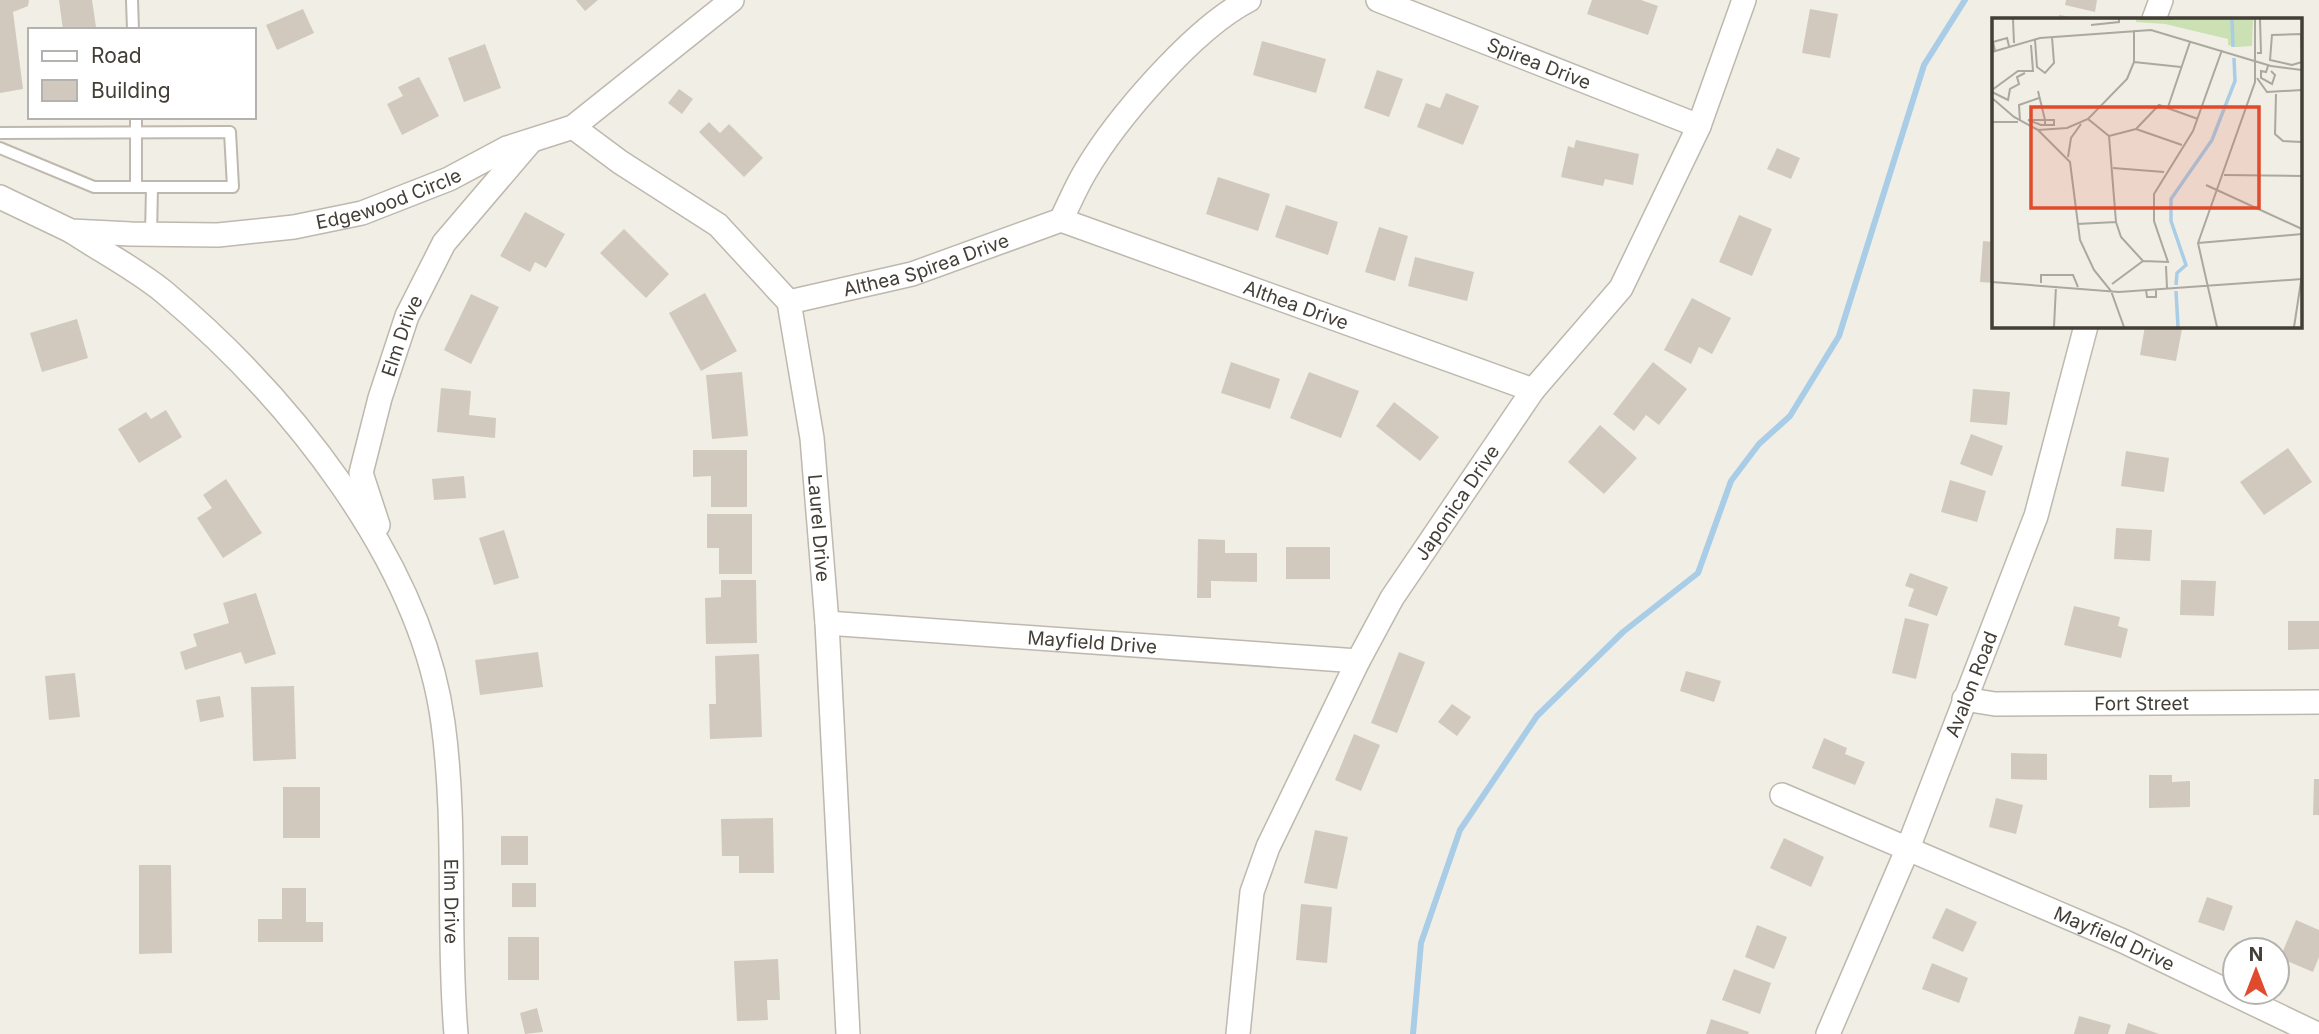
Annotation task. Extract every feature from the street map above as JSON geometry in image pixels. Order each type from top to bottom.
[{"type":"street","name":"Edgewood Circle","points":[[0,197],[71,231],[151,235],[218,235],[294,227],[362,213],[449,179],[507,148],[573,127],[732,0]]},
{"type":"street","points":[[1061,220],[1085,171],[1137,102],[1183,52],[1234,8],[1249,0]]},
{"type":"street","name":"Japonica Drive","points":[[1238,1034],[1252,892],[1268,847],[1358,661],[1392,598],[1533,390],[1621,288],[1699,126],[1744,0]]},
{"type":"street","points":[[2154,18],[2161,0]]},
{"type":"street","name":"Spirea Drive","points":[[1384,1],[1699,126]]},
{"type":"street","points":[[573,127],[620,162],[718,225],[789,302]]},
{"type":"street","name":"Elm Drive","points":[[456,1034],[452,851],[443,721],[430,669],[361,473],[380,398],[407,316],[444,243],[533,139]]},
{"type":"street","name":"Althea Spirea Drive","points":[[789,302],[912,274],[1061,220]]},
{"type":"street","name":"Althea Drive","points":[[1061,220],[1533,390]]},
{"type":"street","name":"Elm Drive","points":[[71,231],[162,291],[233,356],[316,450],[366,521],[392,567]]},
{"type":"street","name":"Laurel Drive","points":[[789,302],[812,438],[827,623],[848,1034]]},
{"type":"street","name":"Avalon Road","points":[[1828,1034],[1908,848],[2036,516],[2086,327]]},
{"type":"street","name":"Mayfield Drive","points":[[827,623],[1358,661]]},
{"type":"street","name":"Fort Street","points":[[1964,699],[1995,704],[2319,702]]},
{"type":"street","name":"Mayfield Drive","points":[[1782,795],[2123,941],[2317,1034]]},
{"type":"lane","points":[[131,0],[133,28]]},
{"type":"lane","points":[[136,119],[136,187]]},
{"type":"lane","points":[[0,133],[230,132],[233,187],[94,187],[0,148]]},
{"type":"lane","points":[[151,235],[152,187]]},
{"type":"building","points":[[0,0],[29,0],[28,6],[13,12],[23,89],[0,93]]},
{"type":"building","points":[[59,0],[92,0],[96,27],[63,28]]},
{"type":"building","points":[[576,0],[598,0],[585,11]]},
{"type":"building","points":[[1592,0],[1641,0],[1658,6],[1648,35],[1587,14]]},
{"type":"building","points":[[2066,0],[2097,0],[2095,12],[2065,5]]},
{"type":"building","points":[[303,9],[314,33],[277,50],[266,25]]},
{"type":"building","points":[[1810,9],[1838,14],[1830,58],[1802,53]]},
{"type":"building","points":[[1262,41],[1326,59],[1316,93],[1253,75]]},
{"type":"building","points":[[485,44],[501,88],[464,102],[448,58]]},
{"type":"building","points":[[1377,70],[1403,79],[1389,117],[1364,108]]},
{"type":"building","points":[[419,77],[439,116],[402,135],[387,104],[403,96],[398,87]]},
{"type":"building","points":[[679,89],[693,99],[682,114],[668,103]]},
{"type":"building","points":[[1446,93],[1479,106],[1463,145],[1417,127],[1426,103],[1440,108]]},
{"type":"building","points":[[709,122],[720,133],[729,124],[763,158],[744,177],[699,132]]},
{"type":"building","points":[[1576,140],[1639,154],[1633,185],[1605,179],[1603,186],[1561,177],[1568,146],[1574,148]]},
{"type":"building","points":[[1777,148],[1800,158],[1791,179],[1767,169]]},
{"type":"building","points":[[1218,177],[1270,194],[1258,231],[1206,214]]},
{"type":"building","points":[[1286,205],[1338,222],[1328,255],[1275,237]]},
{"type":"building","points":[[525,212],[565,234],[546,268],[535,262],[530,272],[500,256]]},
{"type":"building","points":[[1739,215],[1772,229],[1752,276],[1719,262]]},
{"type":"building","points":[[1379,227],[1408,236],[1395,281],[1365,272]]},
{"type":"building","points":[[624,229],[669,274],[646,298],[600,253]]},
{"type":"building","points":[[1983,241],[1992,242],[1992,283],[1980,282]]},
{"type":"building","points":[[1415,257],[1474,272],[1467,301],[1408,286]]},
{"type":"building","points":[[705,293],[737,351],[701,371],[669,313]]},
{"type":"building","points":[[471,294],[499,307],[471,364],[444,350]]},
{"type":"building","points":[[1692,298],[1731,318],[1712,354],[1699,347],[1691,364],[1664,350]]},
{"type":"building","points":[[77,319],[88,358],[42,372],[30,333]]},
{"type":"building","points":[[2145,327],[2182,329],[2176,361],[2140,355]]},
{"type":"building","points":[[1231,362],[1280,379],[1270,409],[1221,393]]},
{"type":"building","points":[[1653,362],[1687,389],[1659,425],[1646,415],[1634,431],[1613,414]]},
{"type":"building","points":[[742,372],[748,436],[712,439],[706,375]]},
{"type":"building","points":[[1309,372],[1359,391],[1341,438],[1290,418]]},
{"type":"building","points":[[441,388],[471,391],[469,415],[496,418],[495,438],[437,432]]},
{"type":"building","points":[[1973,389],[2010,392],[2007,425],[1970,422]]},
{"type":"building","points":[[1394,402],[1439,437],[1420,461],[1376,426]]},
{"type":"building","points":[[166,410],[182,437],[139,463],[118,429],[146,412],[151,419]]},
{"type":"building","points":[[1600,425],[1637,458],[1604,494],[1568,462]]},
{"type":"building","points":[[1971,434],[2003,446],[1992,476],[1960,464]]},
{"type":"building","points":[[2288,448],[2312,482],[2264,515],[2240,482]]},
{"type":"building","points":[[693,450],[747,450],[747,507],[711,507],[711,476],[693,477]]},
{"type":"building","points":[[2126,451],[2169,458],[2164,492],[2121,486]]},
{"type":"building","points":[[464,476],[466,498],[434,500],[432,479]]},
{"type":"building","points":[[226,479],[262,533],[223,558],[197,518],[212,508],[203,495]]},
{"type":"building","points":[[1950,480],[1986,491],[1977,522],[1941,512]]},
{"type":"building","points":[[707,514],[752,514],[752,574],[719,574],[719,548],[707,548]]},
{"type":"building","points":[[2116,528],[2152,530],[2150,561],[2114,559]]},
{"type":"building","points":[[504,530],[519,578],[494,585],[479,538]]},
{"type":"building","points":[[1198,539],[1225,540],[1225,553],[1257,553],[1257,582],[1211,581],[1211,598],[1197,598]]},
{"type":"building","points":[[1286,547],[1330,547],[1330,579],[1286,579]]},
{"type":"building","points":[[1910,573],[1948,587],[1937,616],[1908,606],[1914,589],[1905,586]]},
{"type":"building","points":[[721,580],[756,580],[757,643],[706,644],[705,598],[721,597]]},
{"type":"building","points":[[2181,580],[2216,581],[2214,616],[2180,615]]},
{"type":"building","points":[[256,593],[276,654],[245,664],[241,652],[185,670],[180,652],[197,646],[193,634],[229,623],[223,603]]},
{"type":"building","points":[[2074,606],[2120,617],[2118,626],[2128,629],[2121,658],[2064,645]]},
{"type":"building","points":[[1905,618],[1929,624],[1916,679],[1892,673]]},
{"type":"building","points":[[2288,621],[2319,621],[2319,649],[2288,650]]},
{"type":"building","points":[[538,652],[543,687],[480,695],[475,660]]},
{"type":"building","points":[[1399,652],[1425,662],[1397,733],[1371,723]]},
{"type":"building","points":[[759,654],[762,737],[710,739],[709,704],[716,704],[715,656]]},
{"type":"building","points":[[1686,671],[1721,681],[1714,702],[1680,691]]},
{"type":"building","points":[[75,673],[80,717],[49,720],[45,676]]},
{"type":"building","points":[[294,686],[296,759],[253,761],[251,687]]},
{"type":"building","points":[[220,696],[224,717],[200,722],[196,700]]},
{"type":"building","points":[[1452,704],[1471,717],[1457,736],[1438,722]]},
{"type":"building","points":[[1354,734],[1380,745],[1361,791],[1335,780]]},
{"type":"building","points":[[1824,738],[1847,748],[1845,754],[1865,762],[1855,785],[1812,768]]},
{"type":"building","points":[[2011,753],[2047,754],[2047,780],[2011,779]]},
{"type":"building","points":[[2149,775],[2172,775],[2172,782],[2190,781],[2190,807],[2149,808]]},
{"type":"building","points":[[2314,779],[2319,779],[2319,815],[2313,815]]},
{"type":"building","points":[[283,787],[320,787],[320,838],[283,838]]},
{"type":"building","points":[[1996,798],[2023,805],[2016,834],[1989,827]]},
{"type":"building","points":[[773,818],[774,873],[739,873],[739,856],[722,856],[721,819]]},
{"type":"building","points":[[1315,830],[1348,837],[1337,889],[1304,883]]},
{"type":"building","points":[[501,836],[528,836],[528,865],[501,865]]},
{"type":"building","points":[[1784,838],[1824,857],[1811,887],[1770,868]]},
{"type":"building","points":[[139,865],[171,865],[172,953],[139,954]]},
{"type":"building","points":[[512,883],[536,883],[536,907],[512,907]]},
{"type":"building","points":[[282,888],[306,888],[306,922],[323,922],[323,942],[258,942],[258,919],[282,919]]},
{"type":"building","points":[[2207,897],[2233,906],[2224,931],[2198,922]]},
{"type":"building","points":[[1301,904],[1332,907],[1327,963],[1296,960]]},
{"type":"building","points":[[1946,908],[1977,922],[1963,952],[1932,938]]},
{"type":"building","points":[[2296,920],[2319,930],[2319,957],[2313,972],[2291,963],[2289,936]]},
{"type":"building","points":[[1757,925],[1787,937],[1774,969],[1745,957]]},
{"type":"building","points":[[508,937],[539,937],[539,980],[508,980]]},
{"type":"building","points":[[778,959],[780,1000],[767,1000],[768,1020],[737,1021],[734,961]]},
{"type":"building","points":[[1932,963],[1968,978],[1959,1003],[1922,989]]},
{"type":"building","points":[[1734,969],[1771,983],[1760,1014],[1722,1000]]},
{"type":"building","points":[[537,1008],[543,1032],[525,1034],[520,1013]]},
{"type":"building","points":[[2079,1016],[2111,1025],[2108,1034],[2074,1034]]},
{"type":"building","points":[[1711,1019],[1749,1032],[1706,1034]]},
{"type":"building","points":[[2128,1023],[2159,1034],[2125,1034]]},
{"type":"waterway","points":[[1413,1034],[1421,943],[1460,830],[1537,716],[1623,632],[1698,573],[1731,481],[1759,444],[1790,416],[1839,336],[1924,65],[1965,0]]}]
